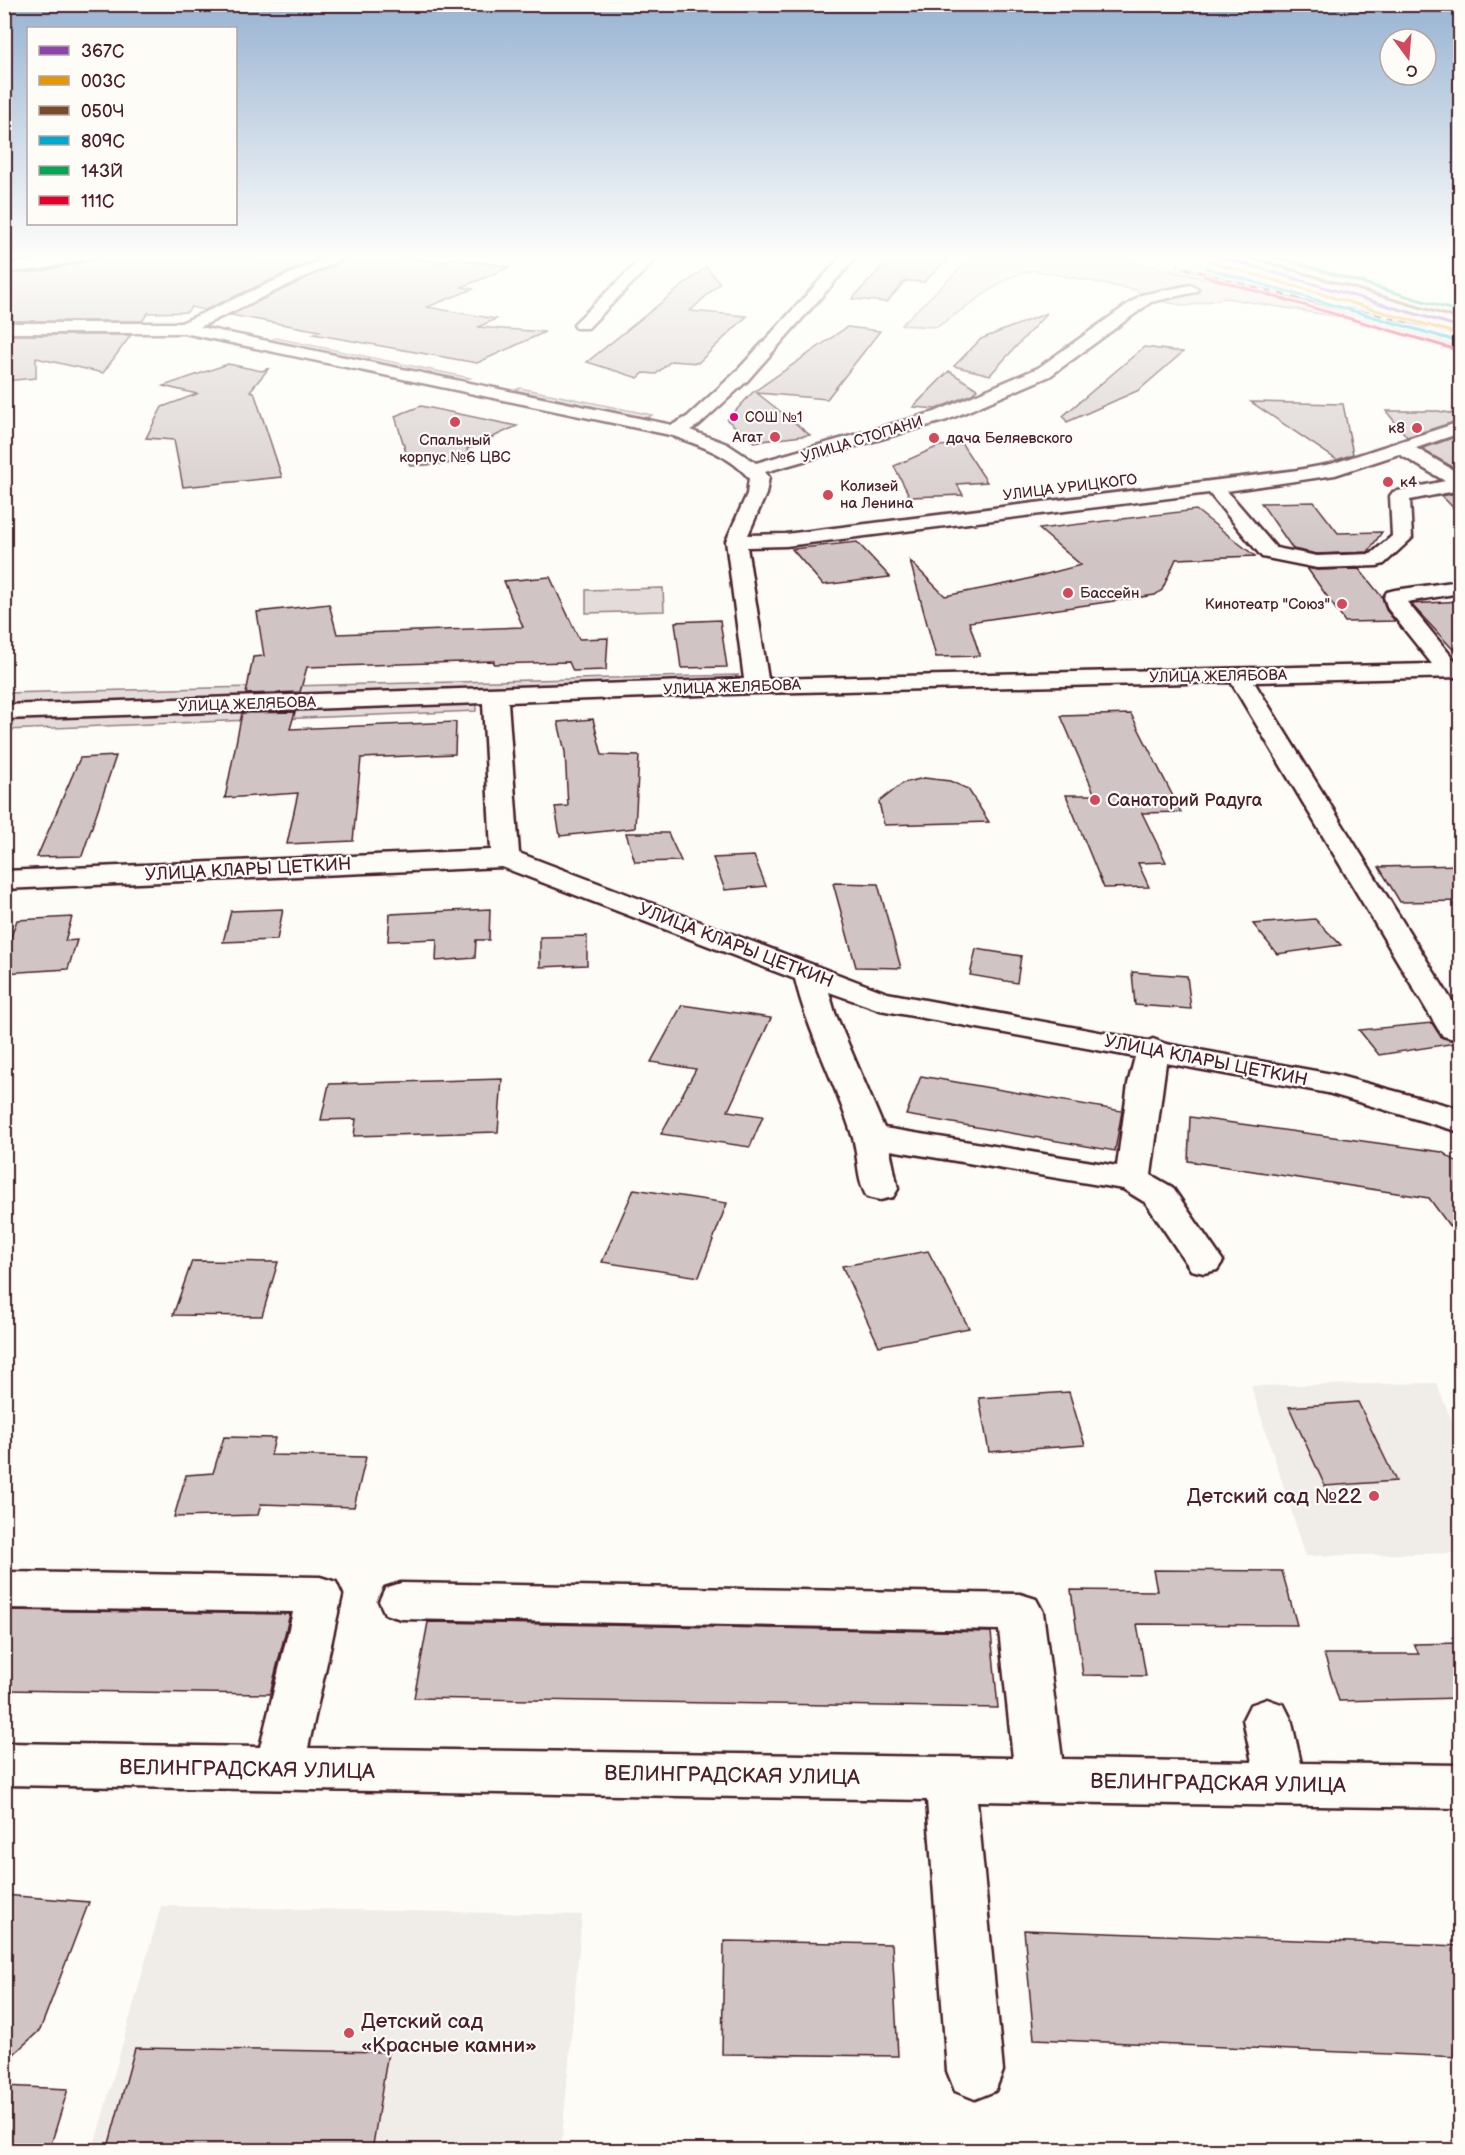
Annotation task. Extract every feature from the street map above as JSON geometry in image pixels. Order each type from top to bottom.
[{"type":"street","points":[[311,355],[675,431],[729,451],[753,469],[759,477],[756,495],[738,533],[757,686]]},
{"type":"street","points":[[675,431],[696,419],[768,355]]},
{"type":"street","name":"УЛИЦА СТОПАНИ","points":[[753,469],[779,464],[941,416],[1044,372],[1068,355]]},
{"type":"street","points":[[1400,446],[1461,427]]},
{"type":"street","points":[[1400,446],[1461,483]]},
{"type":"street","name":"УЛИЦА УРИЦКОГО","points":[[738,533],[786,540],[1214,487],[1335,469],[1400,446]]},
{"type":"street","name":"УЛИЦА УРИЦКОГО","points":[[738,533],[775,524],[1400,446]]},
{"type":"street","points":[[1214,487],[1269,553],[1317,562],[1377,560],[1402,538],[1400,496],[1461,483]]},
{"type":"street","points":[[1455,670],[1396,604],[1395,597],[1461,587]]},
{"type":"street","name":"УЛИЦА ЖЕЛЯБОВА","points":[[4,712],[757,686],[1455,670]]},
{"type":"street","points":[[1238,675],[1454,1029]]},
{"type":"street","points":[[495,696],[505,858]]},
{"type":"street","name":"УЛИЦА КЛАРЫ ЦЕТКИН","points":[[4,880],[505,858],[880,1001],[1153,1049],[1332,1084],[1444,1115],[1461,1122]]},
{"type":"street","points":[[808,972],[819,1013],[870,1136],[880,1189]]},
{"type":"street","points":[[1133,1180],[1145,1083],[1153,1049]]},
{"type":"street","points":[[870,1136],[1133,1180],[1159,1195],[1204,1261]]},
{"type":"street","points":[[4,1590],[320,1595],[279,1770]]},
{"type":"street","points":[[401,1602],[1020,1612],[1040,1779]]},
{"type":"street","points":[[1268,1719],[1281,1784]]},
{"type":"street","name":"ВЕЛИНГРАДСКАЯ УЛИЦА","points":[[4,1764],[1461,1787]]},
{"type":"street","points":[[950,1778],[975,2070]]},
{"type":"shaded area","points":[[341,355],[356,355],[470,378],[464,380]]},
{"type":"shaded area","points":[[520,388],[652,415],[647,418],[515,390]]},
{"type":"shaded area","points":[[663,588],[664,611],[586,613],[586,590]]},
{"type":"shaded area","points":[[739,675],[728,680],[5,705],[4,693]]},
{"type":"shaded area","points":[[476,704],[476,711],[5,730],[4,720]]},
{"type":"shaded area","name":"Детский сад №22","points":[[1436,1383],[1460,1440],[1460,1553],[1306,1556],[1251,1386]]},
{"type":"shaded area","name":"Детский сад «Красные камни»","points":[[161,1906],[582,1915],[561,2150],[93,2150]]},
{"type":"building","points":[[4,355],[117,355],[103,373],[36,358],[36,378],[4,381]]},
{"type":"building","points":[[429,355],[495,355],[477,363]]},
{"type":"building","points":[[596,355],[707,355],[698,363],[671,361],[656,374],[644,373],[638,378],[587,362]]},
{"type":"building","points":[[807,355],[862,355],[827,399],[757,393],[810,435],[754,442],[727,420],[752,393]]},
{"type":"building","points":[[965,355],[1009,355],[990,375],[954,366]]},
{"type":"building","points":[[1135,355],[1180,355],[1139,390],[1067,422],[1063,416]]},
{"type":"building","points":[[228,364],[262,371],[269,368],[250,391],[254,392],[282,477],[183,487],[174,440],[146,438],[162,407],[197,394],[163,386]]},
{"type":"building","points":[[949,371],[977,389],[972,394],[936,409],[913,407]]},
{"type":"building","points":[[1251,402],[1343,404],[1353,454],[1337,460]]},
{"type":"building","points":[[421,406],[517,426],[467,449],[471,462],[410,466],[395,416]]},
{"type":"building","name":"к8","points":[[1386,411],[1438,411],[1461,415],[1461,420],[1407,437]]},
{"type":"building","points":[[1461,435],[1461,472],[1421,449]]},
{"type":"building","points":[[962,444],[987,482],[957,484],[963,495],[910,497],[894,466],[939,446]]},
{"type":"building","points":[[1461,492],[1461,516],[1442,496]]},
{"type":"building","points":[[1314,502],[1338,533],[1382,532],[1368,552],[1317,554],[1293,549],[1261,503]]},
{"type":"building","points":[[1196,510],[1255,556],[1176,559],[1162,590],[1155,595],[969,622],[980,656],[936,657],[910,561],[945,596],[1016,582],[1081,565],[1039,529]]},
{"type":"building","points":[[857,542],[890,577],[823,585],[792,549]]},
{"type":"building","points":[[1307,568],[1317,570],[1359,569],[1382,597],[1386,610],[1395,621],[1345,622]]},
{"type":"building","points":[[550,577],[579,639],[608,638],[606,670],[573,671],[569,662],[494,664],[494,661],[307,667],[300,692],[246,694],[253,657],[264,656],[257,612],[329,604],[337,634],[523,627],[504,581]]},
{"type":"building","points":[[1461,601],[1461,658],[1411,604]]},
{"type":"building","points":[[720,620],[727,667],[681,668],[675,622]]},
{"type":"building","points":[[295,712],[290,729],[456,722],[455,754],[361,758],[353,841],[287,844],[298,793],[225,798],[242,713]]},
{"type":"building","points":[[1131,714],[1181,812],[1142,813],[1166,862],[1138,863],[1149,887],[1104,888],[1066,795],[1095,795],[1061,716]]},
{"type":"building","points":[[593,719],[602,755],[639,756],[635,828],[560,836],[555,807],[568,806],[565,752],[558,722]]},
{"type":"building","points":[[116,756],[82,856],[37,857],[80,758]]},
{"type":"building","points":[[924,778],[950,781],[968,789],[989,822],[884,825],[879,802],[903,783]]},
{"type":"building","points":[[626,833],[668,833],[681,861],[635,862]]},
{"type":"building","points":[[754,856],[766,886],[725,890],[713,858]]},
{"type":"building","points":[[1461,865],[1461,901],[1400,902],[1379,867]]},
{"type":"building","points":[[833,883],[878,884],[901,968],[856,967]]},
{"type":"building","points":[[283,909],[277,940],[223,942],[231,911]]},
{"type":"building","points":[[490,909],[489,940],[476,940],[475,958],[436,961],[437,939],[388,941],[390,914]]},
{"type":"building","points":[[72,917],[65,941],[77,940],[68,969],[4,973],[4,956],[17,920]]},
{"type":"building","points":[[1315,919],[1341,945],[1277,954],[1253,924]]},
{"type":"building","points":[[587,936],[587,965],[540,967],[540,937]]},
{"type":"building","points":[[976,949],[1021,956],[1017,983],[970,975]]},
{"type":"building","points":[[1132,972],[1187,976],[1191,1009],[1135,1005]]},
{"type":"building","points":[[682,1005],[771,1018],[728,1111],[763,1116],[750,1147],[661,1134],[696,1069],[651,1062]]},
{"type":"building","points":[[1432,1023],[1441,1037],[1456,1043],[1379,1055],[1359,1030]]},
{"type":"building","points":[[921,1076],[1122,1111],[1115,1151],[906,1115]]},
{"type":"building","points":[[502,1079],[498,1132],[354,1136],[356,1119],[321,1120],[329,1084]]},
{"type":"building","points":[[1190,1117],[1442,1152],[1461,1165],[1461,1242],[1429,1198],[1188,1161]]},
{"type":"building","points":[[634,1189],[727,1203],[699,1277],[602,1262]]},
{"type":"building","points":[[928,1251],[969,1328],[879,1346],[842,1266]]},
{"type":"building","points":[[192,1261],[278,1262],[262,1316],[173,1315]]},
{"type":"building","points":[[1069,1392],[1085,1445],[989,1452],[979,1398]]},
{"type":"building","points":[[1358,1402],[1396,1481],[1325,1486],[1289,1407]]},
{"type":"building","points":[[224,1437],[275,1438],[271,1455],[366,1457],[354,1507],[261,1504],[258,1515],[174,1517],[186,1475],[213,1473]]},
{"type":"building","points":[[1153,1570],[1282,1571],[1297,1625],[1137,1624],[1146,1676],[1083,1675],[1071,1590],[1157,1591]]},
{"type":"building","points":[[4,1610],[290,1614],[270,1694],[4,1690]]},
{"type":"building","points":[[428,1622],[991,1632],[998,1708],[414,1698]]},
{"type":"building","points":[[1461,1643],[1461,1698],[1339,1701],[1324,1654],[1419,1654],[1414,1644]]},
{"type":"building","points":[[4,1895],[89,1902],[40,2030],[4,2063]]},
{"type":"building","points":[[1024,1930],[1461,1946],[1461,2057],[1034,2039]]},
{"type":"building","points":[[724,1941],[892,1944],[898,2056],[722,2054]]},
{"type":"building","points":[[135,2048],[388,2052],[372,2151],[107,2151]]},
{"type":"building","points":[[4,2086],[68,2089],[49,2151],[4,2151]]},
{"type":"place","name":"СОШ №1","points":[[734,417]]},
{"type":"place","name":"Спальный корпус №6 ЦВС","points":[[455,422]]},
{"type":"place","name":"к8","points":[[1417,428]]},
{"type":"place","name":"Агат","points":[[775,437]]},
{"type":"place","name":"дача Беляевского","points":[[934,438]]},
{"type":"place","name":"к4","points":[[1388,482]]},
{"type":"place","name":"Колизей на Ленина","points":[[828,495]]},
{"type":"place","name":"Бассейн","points":[[1068,593]]},
{"type":"place","name":"Кинотеатр \"Союз\"","points":[[1342,604]]},
{"type":"place","name":"Cанаторий Радуга","points":[[1095,800]]},
{"type":"place","name":"Детский сад №22","points":[[1374,1496]]},
{"type":"place","name":"Детский сад «Красные камни»","points":[[349,2033]]}]
